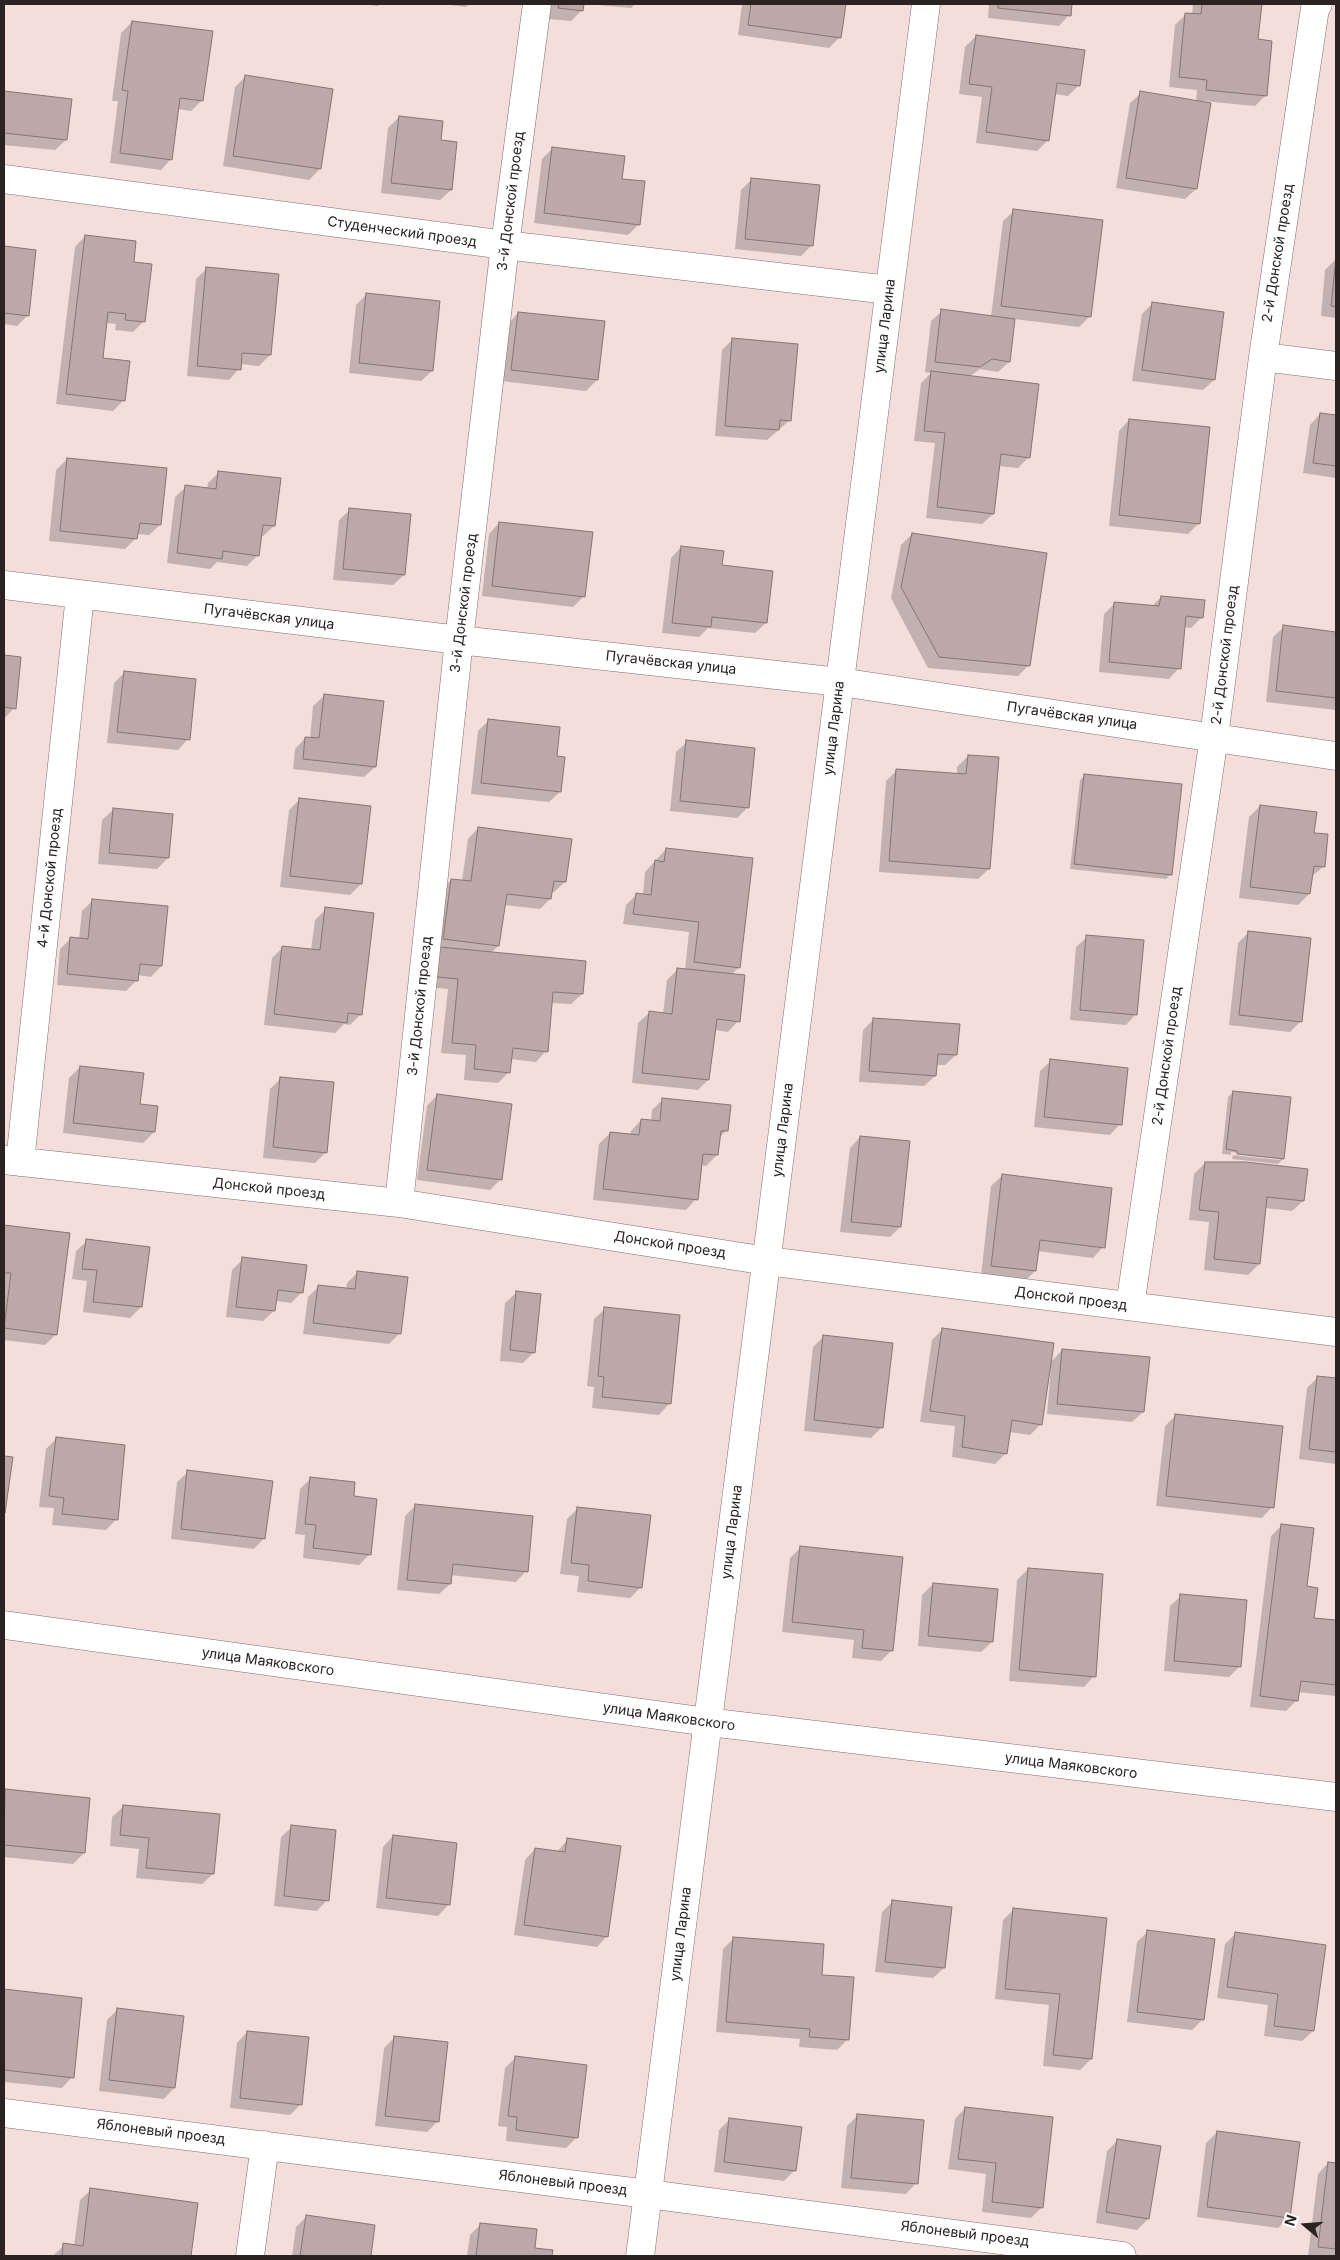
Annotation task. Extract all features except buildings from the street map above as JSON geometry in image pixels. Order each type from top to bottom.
[{"type":"street","name":"3-й Донской проезд","points":[[399,1203],[459,640],[537,4]]},
{"type":"street","name":"улица Ларина","points":[[640,2256],[926,4]]},
{"type":"street","name":"2-й Донской проезд","points":[[1130,1306],[1214,738],[1263,356],[1318,4]]},
{"type":"street","name":"Студенческий проезд","points":[[4,179],[506,246],[889,290]]},
{"type":"street","points":[[1263,356],[1336,366]]},
{"type":"street","name":"Пугачёвская улица","points":[[4,585],[459,640],[840,682],[1336,756]]},
{"type":"street","name":"4-й Донской проезд","points":[[12,1161],[80,595]]},
{"type":"street","name":"Донской проезд","points":[[12,1161],[399,1203],[767,1261],[1336,1332]]},
{"type":"street","name":"улица Маяковского","points":[[4,1625],[708,1722],[1336,1797]]},
{"type":"street","name":"Яблоневый проезд","points":[[4,2113],[648,2194],[1051,2251],[1122,2256]]},
{"type":"street","points":[[250,2256],[265,2145]]}]
